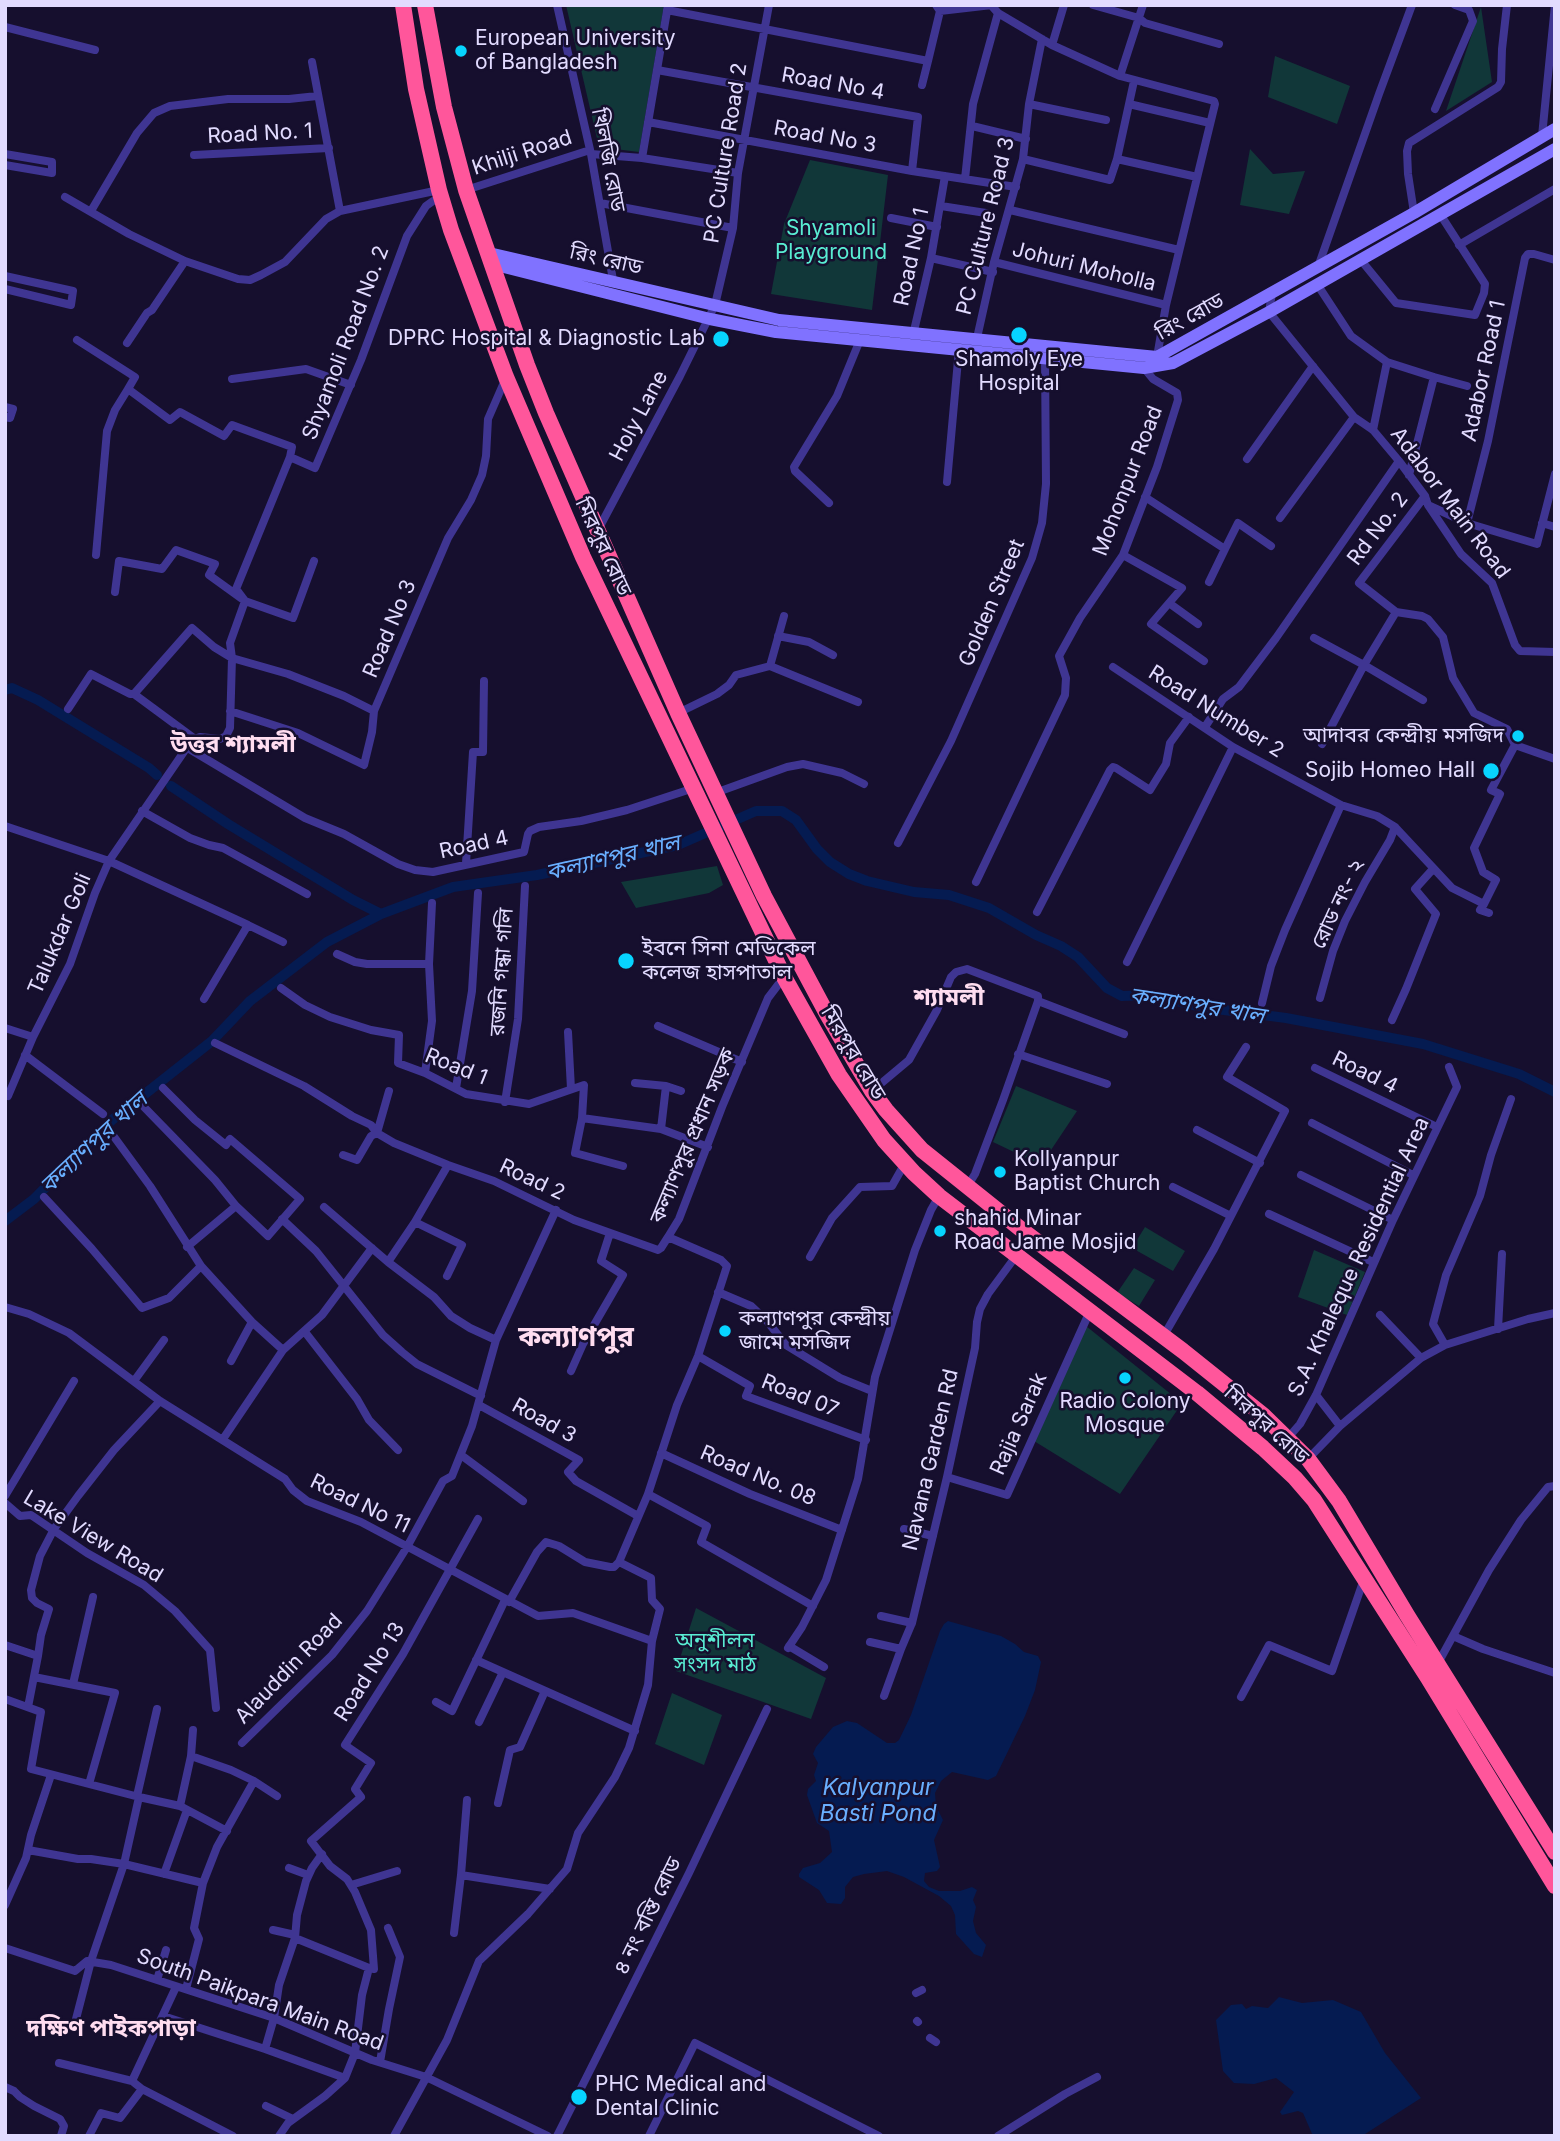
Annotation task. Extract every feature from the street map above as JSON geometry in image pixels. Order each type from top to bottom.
[{"type":"highway","name":"মিরপুর রোড","points":[[403,5],[416,89],[451,230],[506,377],[583,557],[704,808],[764,896],[872,1091],[922,1150],[1263,1415],[1308,1459],[1339,1501],[1437,1665],[1555,1852]]},
{"type":"highway","name":"মিরপুর রোড","points":[[425,5],[444,107],[466,190],[527,365],[678,713],[718,798],[731,845],[784,977],[839,1075],[884,1140],[939,1196],[1197,1392],[1296,1478],[1314,1500],[1436,1690],[1555,1886]]},
{"type":"highway","points":[[583,557],[605,546]]},
{"type":"highway","points":[[596,584],[617,573]]},
{"type":"highway","points":[[1270,1454],[1287,1439]]},
{"type":"main road","name":"রিং রোড","points":[[490,259],[710,319],[776,332],[860,340],[977,338],[1157,357],[1414,213],[1555,129]]},
{"type":"main road","name":"রিং রোড","points":[[490,259],[613,280],[779,320],[912,339],[959,349],[1144,368],[1173,363],[1269,312],[1555,149]]},
{"type":"street","name":"খিলজি রোড","points":[[557,5],[590,152],[613,280]]},
{"type":"street","name":"PC Culture Road 2","points":[[715,305],[733,228],[738,173],[769,5]]},
{"type":"street","points":[[1052,45],[1064,5]]},
{"type":"street","points":[[1093,5],[1219,44]]},
{"type":"street","points":[[1120,76],[1143,5]]},
{"type":"street","points":[[1318,267],[1412,5]]},
{"type":"street","points":[[1435,109],[1473,21],[1469,10],[1455,5]]},
{"type":"street","points":[[1414,213],[1407,151],[1409,143],[1498,87],[1501,82],[1507,5]]},
{"type":"street","points":[[1542,136],[1555,5]]},
{"type":"street","points":[[642,158],[668,8],[764,30],[928,61]]},
{"type":"street","points":[[922,85],[938,8],[994,8],[1052,45],[1134,81],[1110,180],[1023,159]]},
{"type":"street","points":[[965,179],[973,104],[994,8]]},
{"type":"street","points":[[5,27],[94,50]]},
{"type":"street","name":"PC Culture Road 3","points":[[977,338],[993,267],[1023,159],[1042,39]]},
{"type":"street","points":[[312,62],[340,211]]},
{"type":"street","name":"Road No 4","points":[[657,70],[919,117],[912,171]]},
{"type":"street","name":"Johuri Moholla","points":[[1134,81],[1214,101],[1215,104],[1166,305],[1157,357]]},
{"type":"street","points":[[91,211],[137,133],[155,113],[170,106],[228,99],[317,96]]},
{"type":"street","points":[[1030,104],[1106,121]]},
{"type":"street","points":[[1129,104],[1210,123]]},
{"type":"street","name":"Road No 3","points":[[648,122],[912,171],[1016,187]]},
{"type":"street","points":[[972,126],[1026,139]]},
{"type":"street","name":"Road No. 1","points":[[194,155],[329,148]]},
{"type":"street","points":[[590,152],[738,173]]},
{"type":"street","name":"Khilji Road","points":[[466,190],[590,152]]},
{"type":"street","points":[[5,154],[52,162],[52,173],[5,165]]},
{"type":"street","points":[[1117,159],[1197,177]]},
{"type":"street","name":"Road No 1","points":[[912,339],[931,258],[945,176]]},
{"type":"street","points":[[1460,245],[1555,189]]},
{"type":"street","points":[[65,197],[129,234],[185,261],[238,279],[250,280],[285,262],[326,219],[340,211],[440,193]]},
{"type":"street","name":"Shyamoli Road No. 2","points":[[195,739],[220,738],[226,736],[230,728],[230,643],[245,601],[236,589],[290,457],[315,468],[351,386],[407,236],[426,206],[440,193]]},
{"type":"street","points":[[600,203],[733,228]]},
{"type":"street","points":[[941,206],[986,214]]},
{"type":"street","name":"Johuri Moholla","points":[[1010,209],[1179,250]]},
{"type":"street","points":[[1360,259],[1396,303],[1475,315],[1485,284],[1440,214]]},
{"type":"street","points":[[891,218],[937,227]]},
{"type":"street","name":"Adabor Road 1","points":[[1467,523],[1488,441],[1525,258],[1528,254],[1555,260]]},
{"type":"street","name":"Johuri Moholla","points":[[931,258],[993,267],[1166,305]]},
{"type":"street","points":[[127,343],[185,261]]},
{"type":"street","points":[[6,282],[73,290],[71,305],[6,282]]},
{"type":"street","points":[[1317,284],[1351,336],[1387,362],[1467,386]]},
{"type":"street","points":[[1269,312],[1272,293]]},
{"type":"street","points":[[710,319],[715,305]]},
{"type":"street","name":"Adabor Main Road","points":[[1269,312],[1354,416],[1373,430],[1399,461],[1461,554],[1492,583],[1515,645],[1520,651],[1555,652]]},
{"type":"street","name":"Holy Lane","points":[[598,530],[710,319]]},
{"type":"street","points":[[77,340],[135,377],[115,410],[107,431],[96,555]]},
{"type":"street","points":[[829,503],[794,467],[837,396],[860,340]]},
{"type":"street","points":[[947,482],[959,349]]},
{"type":"street","name":"Golden Street","points":[[898,843],[951,741],[1032,558],[1042,523],[1046,484],[1045,357]]},
{"type":"street","points":[[1373,430],[1387,362]]},
{"type":"street","points":[[1247,459],[1313,366]]},
{"type":"street","name":"Mohonpur Road","points":[[976,883],[1065,695],[1066,678],[1059,656],[1080,618],[1123,555],[1157,467],[1178,400],[1177,393],[1153,379],[1144,368]]},
{"type":"street","points":[[232,379],[306,369],[351,386]]},
{"type":"street","name":"Road No 3","points":[[230,711],[298,733],[364,765],[374,711],[448,538],[471,500],[482,475],[488,419],[506,377]]},
{"type":"street","points":[[1409,475],[1434,377]]},
{"type":"street","points":[[128,389],[170,420],[180,412],[224,436],[232,425],[292,447],[290,457]]},
{"type":"street","points":[[5,407],[13,409],[10,418],[5,417]]},
{"type":"street","points":[[1280,518],[1354,416]]},
{"type":"street","points":[[1205,727],[1223,699],[1239,687],[1276,638],[1399,461]]},
{"type":"street","points":[[1427,500],[1467,523],[1535,544],[1539,542],[1555,474]]},
{"type":"street","points":[[1145,497],[1225,550]]},
{"type":"street","name":"Rd No. 2","points":[[1396,612],[1359,583],[1427,500]]},
{"type":"street","points":[[1209,582],[1238,523],[1271,546]]},
{"type":"street","points":[[1542,523],[1555,527]]},
{"type":"street","points":[[115,592],[119,561],[162,569],[176,550],[215,564],[209,575],[245,601],[293,618],[314,561]]},
{"type":"street","points":[[1123,555],[1182,588],[1151,624],[1204,661]]},
{"type":"street","points":[[1169,603],[1198,624]]},
{"type":"street","points":[[1322,744],[1396,612],[1428,619],[1443,636],[1453,678],[1474,713],[1507,729],[1515,745],[1555,759]]},
{"type":"street","points":[[769,666],[783,616]]},
{"type":"street","points":[[134,694],[192,628],[232,658],[288,674],[374,711]]},
{"type":"street","points":[[778,636],[809,642],[832,656]]},
{"type":"street","points":[[1314,638],[1423,700]]},
{"type":"street","points":[[678,713],[717,694],[729,685],[736,675],[769,666],[858,702]]},
{"type":"street","name":"Road Number 2","points":[[1113,667],[1233,747],[1341,805],[1377,816],[1395,827]]},
{"type":"street","points":[[68,709],[91,674],[134,694],[195,739],[187,747]]},
{"type":"street","points":[[466,863],[473,752],[483,752],[484,681]]},
{"type":"street","points":[[1037,912],[1110,770],[1116,768],[1150,790],[1166,764],[1170,743],[1189,717]]},
{"type":"street","points":[[1489,913],[1480,909],[1496,880],[1483,872],[1474,848],[1500,794],[1491,790],[1515,745]]},
{"type":"street","name":"Road 4","points":[[187,747],[305,818],[344,834],[398,864],[433,872],[524,852],[528,834],[539,827],[627,810],[694,788]]},
{"type":"street","name":"Talukdar Goli","points":[[8,1096],[33,1037],[70,964],[109,861],[187,747]]},
{"type":"street","points":[[1127,962],[1233,747]]},
{"type":"street","points":[[718,798],[788,767],[803,764],[842,773],[864,784]]},
{"type":"street","points":[[1262,1003],[1271,966],[1285,930],[1341,805]]},
{"type":"street","points":[[142,811],[190,838],[223,848],[307,894]]},
{"type":"street","name":"Talukdar Goli","points":[[5,826],[109,861]]},
{"type":"street","points":[[1395,827],[1452,888],[1484,904]]},
{"type":"street","name":"রোড নং- ২","points":[[1320,998],[1333,951],[1345,921],[1395,827]]},
{"type":"street","points":[[109,861],[283,942]]},
{"type":"street","points":[[1392,1020],[1436,914],[1415,889],[1433,869]]},
{"type":"street","name":"রজনি গন্ধা গলি","points":[[505,1102],[518,1020],[525,886]]},
{"type":"street","points":[[456,1088],[472,991],[478,893]]},
{"type":"street","points":[[425,1073],[432,1021],[429,964],[432,903]]},
{"type":"street","points":[[204,999],[248,925]]},
{"type":"street","points":[[337,954],[367,964],[429,964]]},
{"type":"street","points":[[872,1091],[909,1060],[937,1010],[951,976],[961,969],[1039,997],[975,1174],[967,1187]]},
{"type":"street","name":"কল্যাণপুর প্রধান সড়ক","points":[[619,1562],[648,1494],[727,1266],[726,1263],[668,1237],[679,1219],[768,998],[784,977]]},
{"type":"street","name":"Road 1","points":[[281,988],[305,1005],[330,1017],[371,1030],[399,1035],[398,1063],[425,1073],[466,1094],[529,1104],[572,1089]]},
{"type":"street","points":[[1038,1001],[1124,1034]]},
{"type":"street","points":[[658,1026],[742,1062]]},
{"type":"street","points":[[5,1028],[33,1037]]},
{"type":"street","points":[[568,1032],[572,1089],[584,1085],[582,1118],[575,1153],[623,1166]]},
{"type":"street","name":"Road 2","points":[[215,1043],[304,1086],[371,1125],[377,1133],[394,1143],[494,1181],[574,1220],[658,1250],[668,1237]]},
{"type":"street","points":[[1163,1337],[1214,1249],[1285,1111],[1227,1077],[1246,1047]]},
{"type":"street","points":[[1018,1054],[1107,1084]]},
{"type":"street","points":[[25,1055],[103,1114]]},
{"type":"street","name":"S.A. Khaleque Residential Area","points":[[1287,1439],[1300,1424],[1316,1395],[1413,1175],[1457,1087],[1449,1067]]},
{"type":"street","name":"Road 4","points":[[1315,1069],[1437,1127]]},
{"type":"street","points":[[635,1083],[666,1086],[681,1091]]},
{"type":"street","points":[[661,1129],[666,1086]]},
{"type":"street","points":[[144,1107],[215,1180],[236,1206],[268,1236],[300,1199],[230,1139],[226,1145],[163,1088]]},
{"type":"street","points":[[343,1155],[357,1160],[371,1136],[377,1133],[389,1091]]},
{"type":"street","points":[[1446,1345],[1433,1324],[1446,1275],[1480,1196],[1511,1099]]},
{"type":"street","points":[[582,1118],[661,1129],[708,1147]]},
{"type":"street","points":[[1312,1123],[1413,1175]]},
{"type":"street","points":[[1196,1130],[1260,1163]]},
{"type":"street","points":[[112,1135],[164,1206],[201,1266],[252,1322],[283,1350]]},
{"type":"street","points":[[810,1257],[832,1218],[860,1187],[892,1186],[905,1163]]},
{"type":"street","points":[[388,1262],[448,1165]]},
{"type":"street","points":[[1301,1175],[1393,1220]]},
{"type":"street","points":[[1173,1186],[1231,1216]]},
{"type":"street","points":[[824,1667],[789,1647],[826,1580],[858,1479],[872,1391],[915,1251],[939,1196]]},
{"type":"street","points":[[44,1197],[142,1308],[169,1298],[201,1266]]},
{"type":"street","points":[[187,1247],[236,1206]]},
{"type":"street","points":[[324,1207],[434,1297],[451,1316],[496,1340]]},
{"type":"street","points":[[407,1546],[443,1481],[452,1476],[480,1400],[496,1340],[556,1210]]},
{"type":"street","points":[[1269,1214],[1374,1262]]},
{"type":"street","name":"Road 3","points":[[282,1219],[316,1251],[383,1335],[402,1352],[417,1364],[579,1460],[568,1472],[576,1481],[638,1516]]},
{"type":"street","points":[[415,1222],[463,1245],[447,1276]]},
{"type":"street","points":[[570,1371],[623,1275],[601,1261],[610,1233]]},
{"type":"street","points":[[223,1439],[283,1350],[305,1332],[344,1287],[372,1248]]},
{"type":"street","points":[[1497,1329],[1502,1255]]},
{"type":"street","name":"Navana Garden Rd","points":[[884,1696],[912,1623],[975,1348],[980,1309],[1016,1256]]},
{"type":"street","points":[[718,1292],[751,1306],[786,1345],[840,1378],[872,1391]]},
{"type":"street","name":"Road No 11","points":[[5,1307],[29,1314],[69,1333],[160,1401],[285,1479],[293,1490],[307,1501],[361,1522],[538,1616],[573,1613],[652,1641]]},
{"type":"street","name":"Rajia Sarak","points":[[947,1477],[1007,1495],[1090,1311]]},
{"type":"street","points":[[1308,1459],[1340,1426],[1421,1358],[1446,1345],[1555,1313]]},
{"type":"street","points":[[1380,1315],[1421,1358]]},
{"type":"street","points":[[231,1361],[252,1322]]},
{"type":"street","points":[[305,1332],[357,1399],[369,1420],[398,1450]]},
{"type":"street","points":[[134,1381],[164,1340]]},
{"type":"street","name":"Road 07","points":[[698,1356],[750,1386],[746,1396],[866,1440]]},
{"type":"street","name":"Lake View Road","points":[[5,1496],[74,1381]]},
{"type":"street","points":[[1316,1395],[1340,1426]]},
{"type":"street","points":[[28,1707],[41,1635],[49,1609],[32,1598],[31,1590],[40,1556],[54,1529],[114,1450],[160,1401]]},
{"type":"street","name":"Road No. 08","points":[[661,1453],[750,1494],[842,1530]]},
{"type":"street","points":[[461,1455],[523,1501]]},
{"type":"street","points":[[1437,1665],[1489,1570],[1521,1520],[1548,1487],[1555,1486]]},
{"type":"street","points":[[648,1494],[707,1526],[701,1542],[813,1606]]},
{"type":"street","name":"Lake View Road","points":[[5,1503],[20,1516],[31,1515],[87,1553],[144,1585],[175,1611],[210,1650],[216,1708]]},
{"type":"street","points":[[451,1570],[478,1518]]},
{"type":"street","points":[[904,1529],[933,1536]]},
{"type":"street","points":[[394,2136],[447,2040],[479,1961],[528,1914],[567,1869],[578,1833],[623,1762],[648,1685],[652,1641],[660,1609],[652,1600],[651,1578],[619,1562],[610,1567],[585,1562],[559,1546],[546,1542],[507,1601],[452,1711],[436,1702]]},
{"type":"street","name":"Alauddin Road","points":[[242,1744],[332,1655],[367,1611],[407,1546]]},
{"type":"street","name":"Road No 13","points":[[322,1854],[312,1841],[361,1797],[355,1789],[371,1763],[345,1745],[385,1684],[451,1570]]},
{"type":"street","points":[[1241,1697],[1269,1645],[1332,1671],[1364,1579]]},
{"type":"street","points":[[73,1684],[93,1597]]},
{"type":"street","points":[[881,1616],[912,1623]]},
{"type":"street","points":[[1453,1636],[1555,1673]]},
{"type":"street","points":[[870,1642],[901,1649]]},
{"type":"street","points":[[5,1645],[38,1656]]},
{"type":"street","points":[[476,1660],[635,1731]]},
{"type":"street","points":[[479,1722],[503,1672]]},
{"type":"street","points":[[34,1677],[115,1693],[89,1784]]},
{"type":"street","points":[[498,1803],[510,1750],[520,1747],[545,1691]]},
{"type":"street","points":[[5,1699],[41,1712],[31,1769],[184,1808],[227,1831]]},
{"type":"street","points":[[76,2019],[124,1864],[157,1709]]},
{"type":"street","name":"৪ নং বস্তি রোড","points":[[557,2136],[689,1873],[767,1709]]},
{"type":"street","points":[[164,1874],[184,1808],[193,1730]]},
{"type":"street","points":[[191,1756],[213,1762],[254,1781],[277,1796]]},
{"type":"street","points":[[5,1905],[28,1850],[51,1774]]},
{"type":"street","points":[[186,1989],[199,1939],[194,1928],[203,1883],[217,1847],[254,1781]]},
{"type":"street","points":[[454,1933],[467,1800]]},
{"type":"street","points":[[28,1850],[124,1864],[203,1883]]},
{"type":"street","points":[[265,2049],[274,2018],[279,1985],[295,1937],[297,1915],[308,1875],[322,1854],[351,1885],[371,1930],[372,1969],[362,1995],[355,2053],[345,2078],[293,2119],[279,2136]]},
{"type":"street","points":[[289,1868],[308,1875]]},
{"type":"street","points":[[351,1885],[397,1871]]},
{"type":"street","points":[[461,1875],[550,1889]]},
{"type":"street","points":[[380,2062],[400,1957],[388,1928]]},
{"type":"street","points":[[274,1930],[372,1969]]},
{"type":"street","name":"South Paikpara Main Road","points":[[5,1948],[75,1971],[87,1961],[92,1961],[274,2018],[355,2053],[426,2077],[548,2136]]},
{"type":"street","points":[[157,1980],[166,1950]]},
{"type":"street","points":[[132,2081],[176,1987]]},
{"type":"street","points":[[163,2016],[345,2078]]},
{"type":"street","points":[[649,2136],[695,2043],[879,2136]]},
{"type":"street","points":[[59,2063],[132,2081],[142,2089],[233,2136]]},
{"type":"street","points":[[998,2136],[1097,2077]]},
{"type":"street","points":[[5,2087],[60,2119],[64,2126],[61,2136]]},
{"type":"street","points":[[89,2136],[101,2113],[120,2118],[142,2089]]},
{"type":"street","points":[[265,2106],[293,2119]]},
{"type":"green space","points":[[566,5],[664,5],[639,152],[599,147]]},
{"type":"green space","points":[[1481,7],[1492,82],[1446,111]]},
{"type":"green space","points":[[1275,56],[1350,86],[1337,124],[1268,97]]},
{"type":"green space","points":[[1250,149],[1273,174],[1305,171],[1289,214],[1240,205]]},
{"type":"green space","name":"Shyamoli Playground","points":[[810,160],[888,175],[872,310],[771,294],[784,224]]},
{"type":"green space","points":[[717,866],[723,885],[709,893],[636,908],[621,882]]},
{"type":"green space","points":[[1016,1086],[1077,1111],[1041,1165],[993,1142]]},
{"type":"green space","points":[[1145,1227],[1185,1251],[1173,1271],[1132,1248]]},
{"type":"green space","points":[[1314,1250],[1365,1272],[1347,1315],[1298,1297]]},
{"type":"green space","points":[[1134,1268],[1155,1280],[1139,1306],[1117,1293]]},
{"type":"green space","points":[[1086,1326],[1182,1403],[1120,1494],[1034,1441]]},
{"type":"green space","name":"অনুশীলন সংসদ মাঠ","points":[[696,1608],[826,1678],[811,1719],[676,1671]]},
{"type":"green space","points":[[672,1693],[722,1715],[704,1765],[655,1744]]},
{"type":"water","name":"Kalyanpur Basti Pond","points":[[948,1621],[1001,1636],[1024,1652],[1038,1656],[1041,1662],[1035,1690],[1025,1716],[996,1776],[988,1780],[952,1772],[941,1781],[935,1793],[936,1806],[943,1820],[934,1840],[940,1867],[937,1871],[925,1873],[924,1881],[929,1887],[939,1891],[960,1891],[972,1887],[977,1890],[973,1900],[976,1907],[973,1921],[976,1933],[986,1945],[982,1957],[974,1954],[956,1934],[955,1915],[951,1906],[939,1896],[904,1877],[887,1871],[853,1877],[845,1887],[845,1898],[841,1904],[827,1903],[819,1890],[799,1877],[803,1868],[820,1863],[832,1852],[829,1831],[817,1823],[807,1795],[808,1789],[816,1781],[814,1775],[818,1763],[813,1754],[816,1747],[833,1727],[847,1721],[857,1723],[887,1743],[899,1740],[911,1715],[940,1631]]},
{"type":"water","points":[[1279,1997],[1302,2003],[1333,2000],[1361,2012],[1385,2053],[1421,2098],[1362,2136],[1313,2136],[1303,2113],[1298,2111],[1282,2115],[1280,2112],[1294,2092],[1276,2078],[1254,2084],[1234,2083],[1223,2071],[1216,2020],[1231,2005],[1242,2004],[1246,2009],[1252,2006],[1268,2008]]},
{"type":"waterway","name":"কল্যাণপুর খাল","points":[[5,690],[12,688],[38,700],[157,775]]},
{"type":"waterway","points":[[171,786],[228,824],[353,900],[381,914]]},
{"type":"waterway","name":"কল্যাণপুর খাল","points":[[5,1221],[34,1199],[112,1120],[212,1041],[250,1001],[327,942],[381,914],[453,887],[537,875],[678,845],[756,811],[782,811],[796,820],[817,849],[830,862],[849,874],[914,892],[949,895],[989,908],[1078,957],[1107,988],[1122,996],[1150,995],[1201,1007],[1286,1018],[1423,1044],[1519,1074],[1555,1092]]},
{"type":"place","name":"European University of Bangladesh","points":[[461,51]]},
{"type":"place","name":"Shamoly Eye Hospital","points":[[1019,335]]},
{"type":"place","name":"DPRC Hospital & Diagnostic Lab","points":[[721,339]]},
{"type":"place","name":"আদাবর কেন্দ্রীয় মসজিদ","points":[[1518,736]]},
{"type":"place","name":"Sojib Homeo Hall","points":[[1491,771]]},
{"type":"place","name":"ইবনে সিনা মেডিকেল কলেজ হাসপাতাল","points":[[626,961]]},
{"type":"place","name":"Kollyanpur Baptist Church","points":[[1000,1172]]},
{"type":"place","name":"shahid Minar Road Jame Mosjid","points":[[940,1231]]},
{"type":"place","name":"কল্যাণপুর কেন্দ্রীয় জামে মসজিদ","points":[[725,1331]]},
{"type":"place","name":"Radio Colony Mosque","points":[[1125,1378]]},
{"type":"place","name":"PHC Medical and Dental Clinic","points":[[579,2097]]},
{"type":"district","name":"উত্তর শ্যামলী","points":[[233,745]]},
{"type":"district","name":"শ্যামলী","points":[[949,998]]},
{"type":"district","name":"কল্যাণপুর","points":[[576,1338]]},
{"type":"district","name":"দক্ষিণ পাইকপাড়া","points":[[111,2029]]}]
